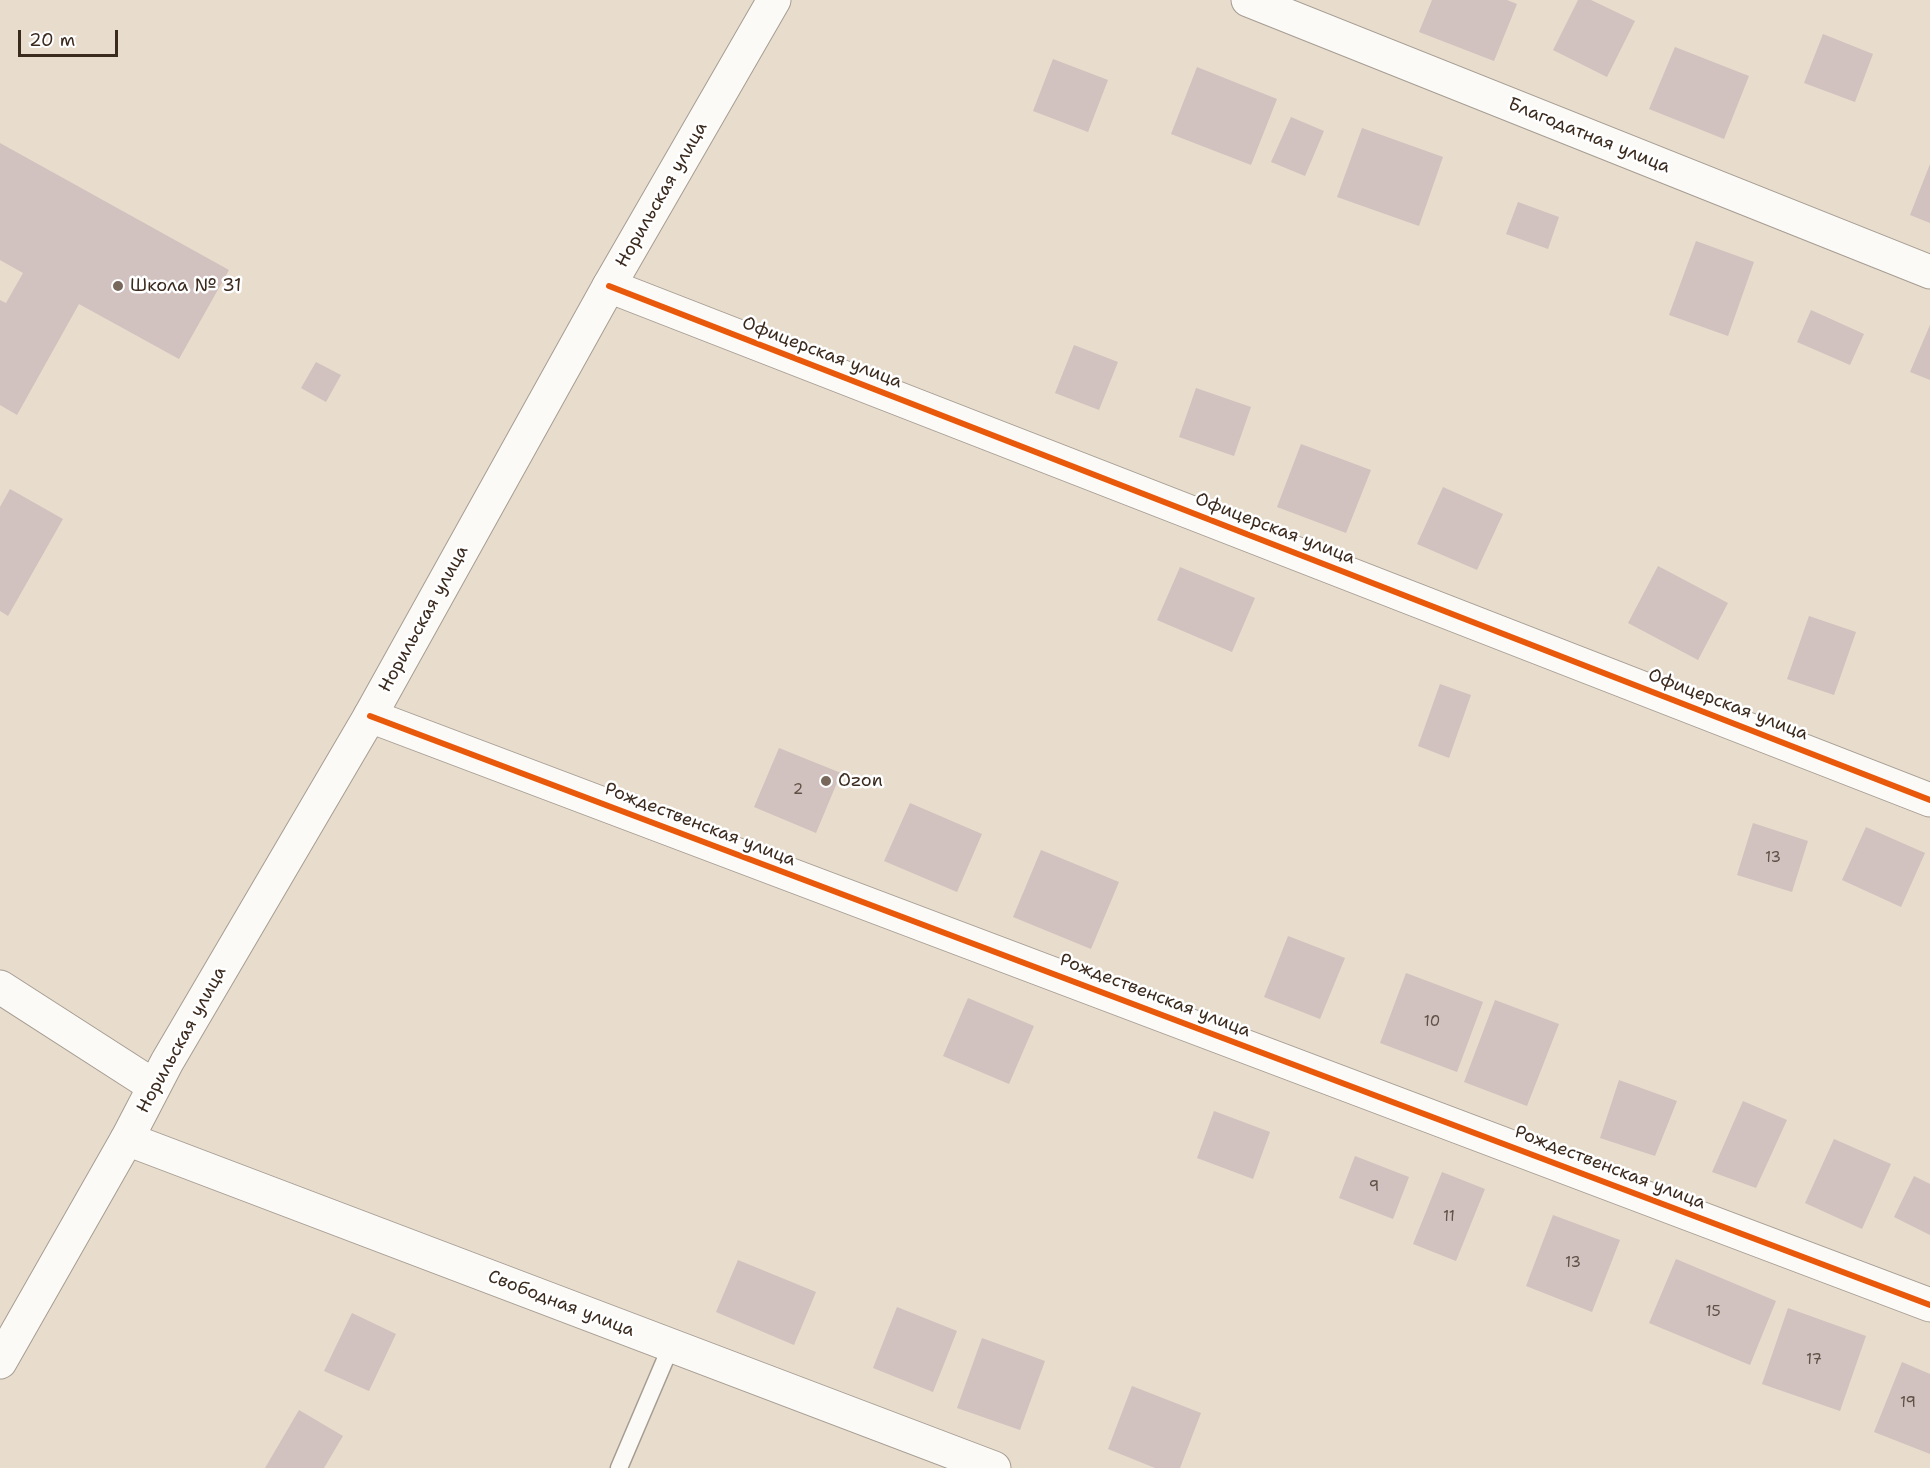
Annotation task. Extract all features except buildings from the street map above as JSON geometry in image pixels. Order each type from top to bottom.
[{"type":"street","name":"Норильская улица","points":[[0,1362],[127,1139],[154,1086],[370,716],[609,286],[774,0]]},
{"type":"street","name":"Благодатная улица","points":[[1248,0],[1930,272]]},
{"type":"street","name":"Офицерская улица","points":[[609,286],[1930,800]]},
{"type":"street","name":"Рождественская улица","points":[[370,716],[1930,1305]]},
{"type":"street","points":[[0,987],[154,1086]]},
{"type":"street","name":"Свободная улица","points":[[127,1139],[994,1468]]},
{"type":"lane","points":[[619,1468],[671,1346]]},
{"type":"cycle path","points":[[609,286],[1930,800]]},
{"type":"cycle path","points":[[370,716],[1930,1305]]},
{"type":"place","name":"Школа № 31","points":[[118,286]]},
{"type":"place","name":"Ozon","points":[[826,781]]}]
